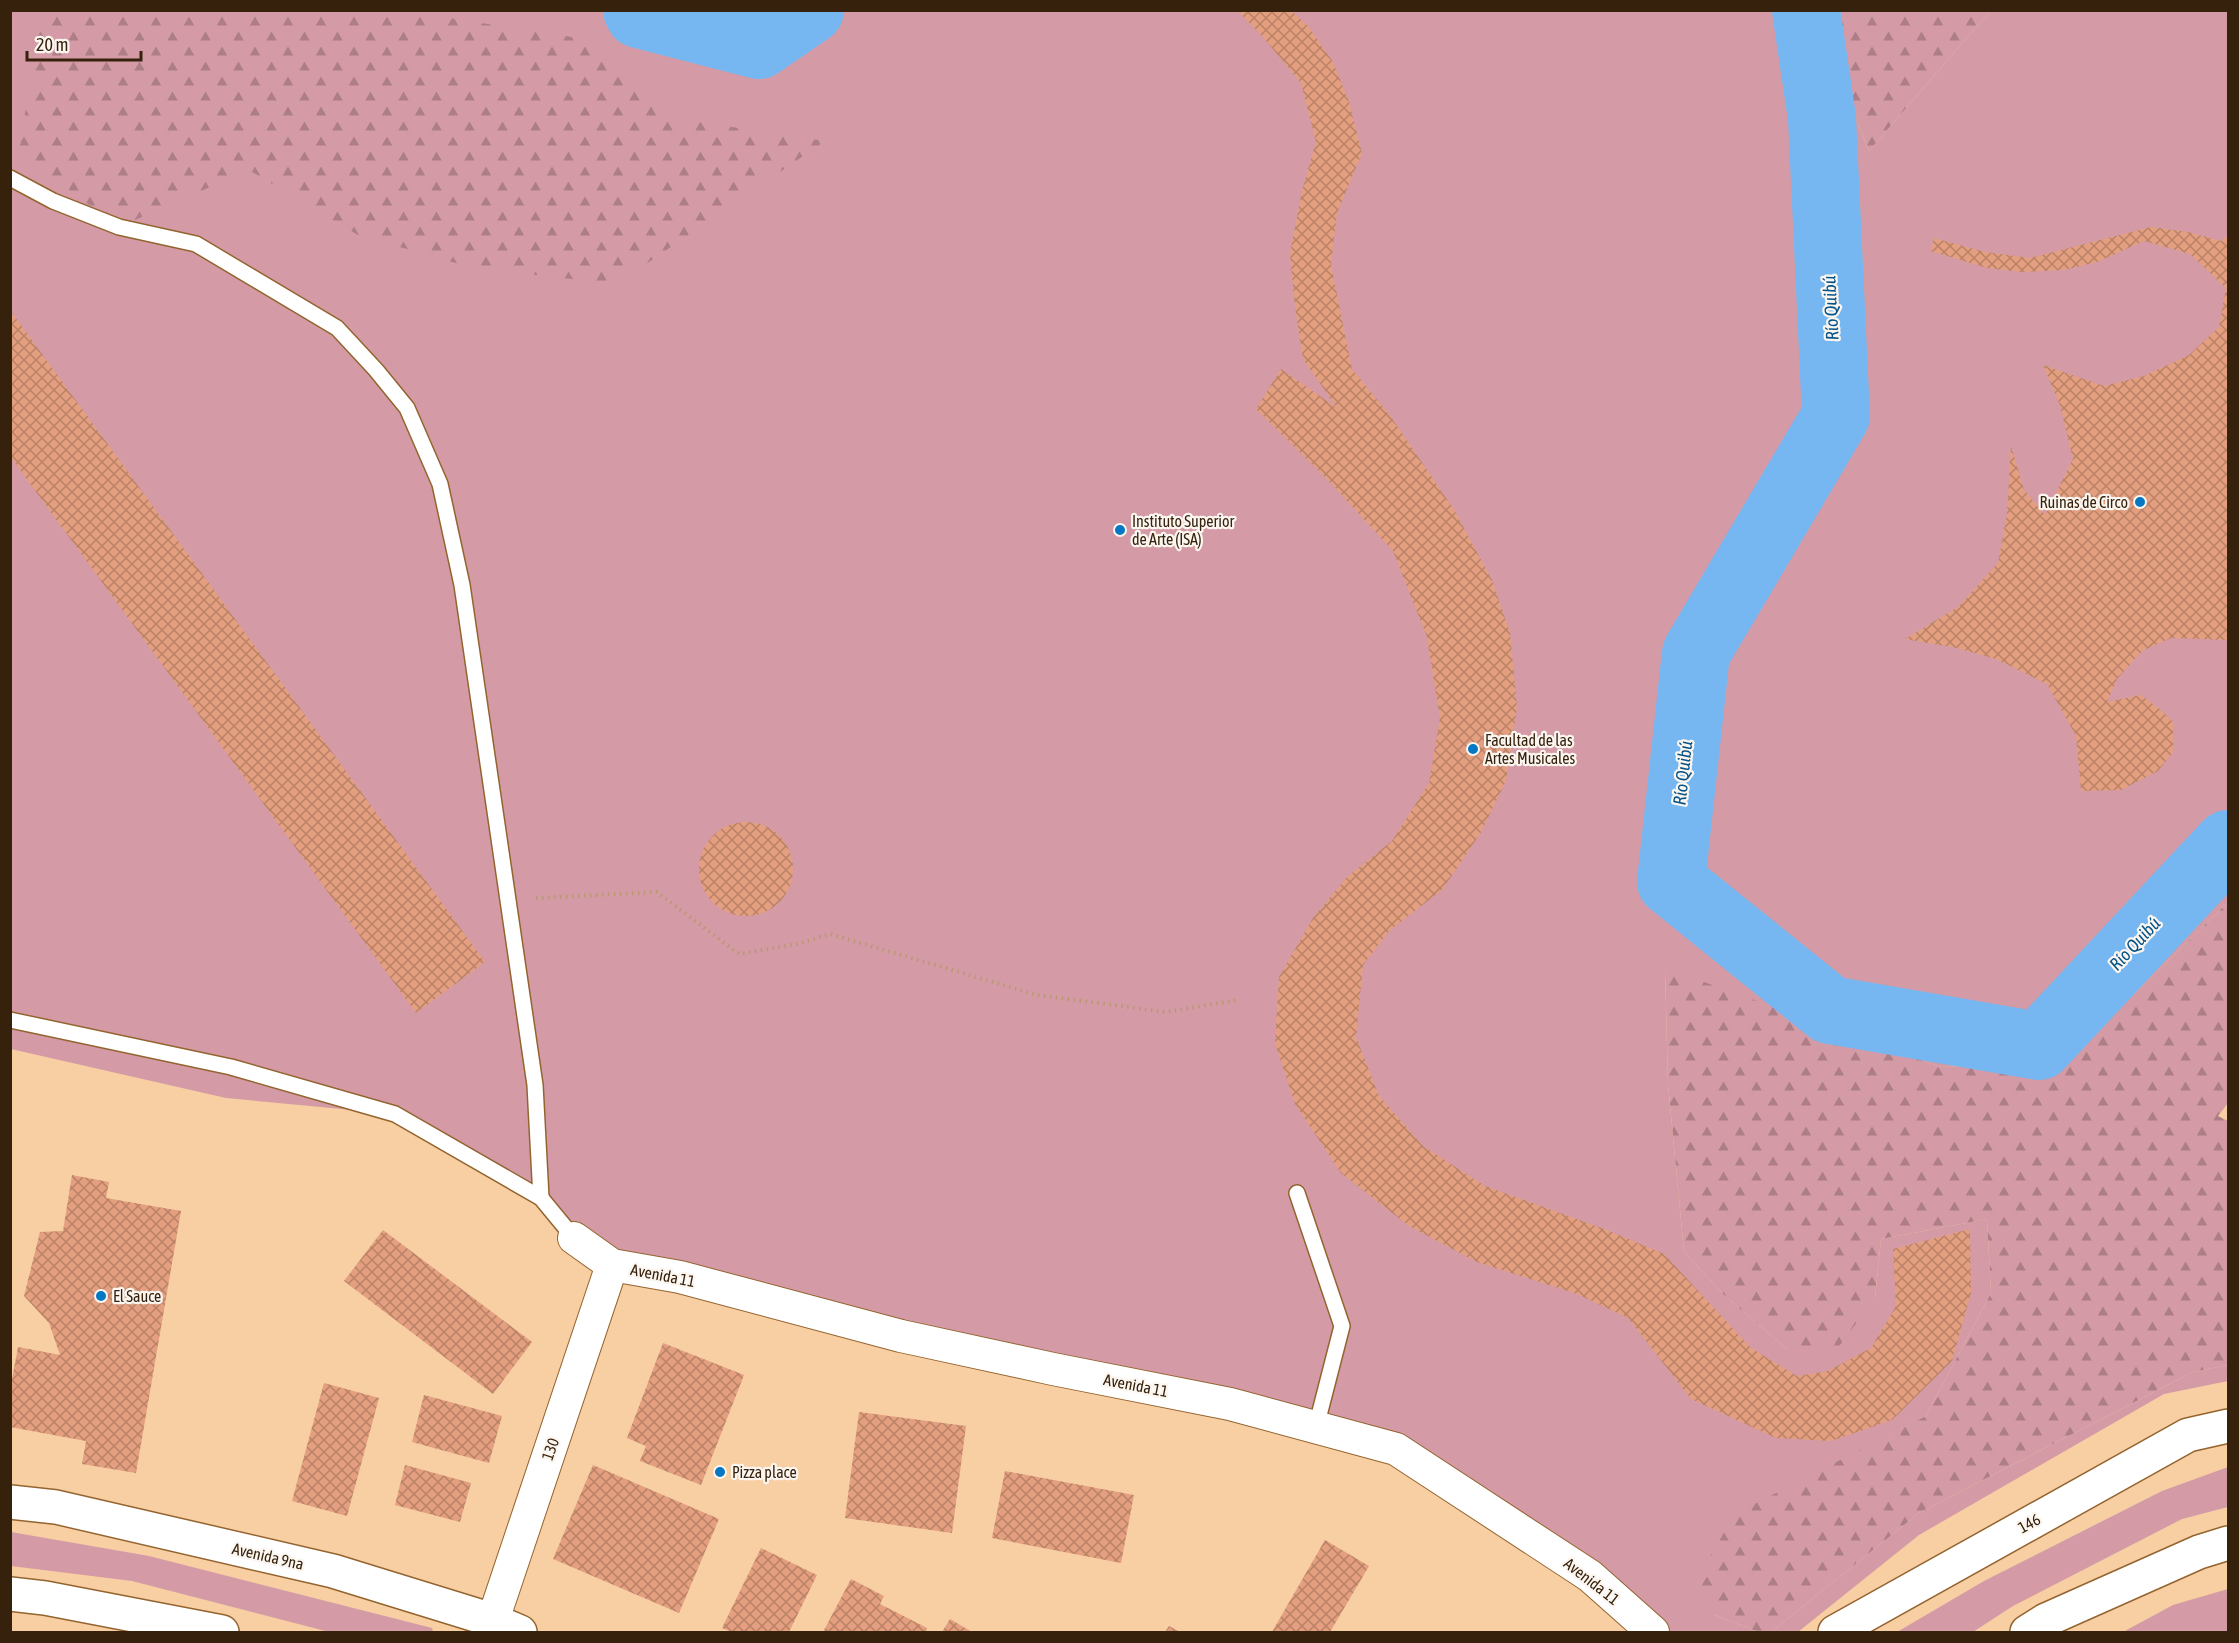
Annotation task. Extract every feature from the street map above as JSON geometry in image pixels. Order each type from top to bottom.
[{"type":"main road","name":"146","points":[[1835,1632],[2188,1435],[2229,1426]]},
{"type":"main road","name":"Avenida 9na","points":[[10,1502],[56,1507],[333,1570],[500,1628]]},
{"type":"main road","points":[[2045,1628],[2199,1552],[2229,1543]]},
{"type":"main road","points":[[10,1594],[45,1598],[130,1624],[222,1632]]},
{"type":"street","name":"Avenida 11","points":[[574,1238],[612,1265],[680,1276],[901,1336],[1230,1404],[1396,1449],[1590,1576],[1653,1632]]},
{"type":"street","name":"130","points":[[500,1628],[612,1265]]},
{"type":"lane","points":[[10,178],[52,201],[119,227],[196,244],[337,328],[407,408],[440,484],[462,585],[535,1085],[541,1198]]},
{"type":"lane","points":[[10,1020],[231,1067],[395,1114],[541,1198],[574,1238]]},
{"type":"lane","points":[[1297,1193],[1342,1326],[1316,1427]]},
{"type":"path","points":[[508,899],[657,892],[739,954],[797,944],[830,934],[1037,995],[1166,1012],[1238,1000]]},
{"type":"green space","points":[[41,10],[404,11],[585,39],[665,117],[825,141],[617,284],[473,268],[358,235],[249,170],[119,227],[19,153]]},
{"type":"green space","name":"Instituto Superior de Arte (ISA)","points":[[11,11],[1813,11],[1869,151],[1990,11],[2228,11],[2228,902],[2065,1062],[1941,1067],[1665,969],[1668,1084],[1684,1252],[1724,1295],[1787,1349],[1875,1298],[1881,1239],[1987,1219],[1991,1293],[1926,1416],[1853,1455],[1714,1615],[1759,1632],[1661,1632],[1396,1449],[612,1265],[541,1198],[395,1114],[226,1098],[11,1049]]},
{"type":"green space","points":[[1813,11],[1990,11],[1869,151]]},
{"type":"green space","points":[[2228,902],[2228,1103],[2218,1116],[2228,1121],[2228,1365],[2193,1372],[1919,1513],[1771,1632],[1759,1632],[1714,1615],[1692,1587],[1735,1514],[1926,1416],[1991,1293],[1987,1219],[1881,1239],[1875,1298],[1834,1353],[1787,1349],[1724,1295],[1684,1252],[1668,1084],[1665,968],[1941,1067],[2065,1062]]},
{"type":"green space","points":[[2228,1365],[2228,1381],[2164,1394],[1919,1535],[1798,1632],[1771,1632],[1919,1513],[2193,1372]]},
{"type":"green space","points":[[2228,1467],[2228,1507],[2182,1519],[2013,1606],[1973,1632],[1897,1632],[1984,1581],[2162,1491]]},
{"type":"green space","points":[[11,1532],[149,1556],[432,1628],[433,1632],[329,1632],[132,1581],[11,1566]]},
{"type":"green space","points":[[2228,1589],[2228,1632],[2123,1632],[2173,1605]]},
{"type":"building","name":"Facultad de las Artes Musicales","points":[[1237,10],[1290,10],[1308,26],[1333,62],[1349,102],[1362,153],[1337,213],[1331,265],[1352,369],[1391,417],[1453,508],[1492,580],[1510,633],[1517,707],[1506,781],[1480,834],[1442,890],[1390,930],[1363,965],[1356,1037],[1379,1096],[1423,1146],[1485,1186],[1607,1230],[1664,1254],[1751,1348],[1797,1376],[1828,1371],[1871,1348],[1896,1306],[1893,1249],[1970,1229],[1971,1293],[1952,1361],[1892,1420],[1831,1441],[1776,1438],[1691,1399],[1628,1318],[1577,1294],[1477,1262],[1409,1226],[1341,1173],[1295,1104],[1275,1043],[1279,977],[1313,918],[1346,878],[1392,841],[1429,783],[1440,718],[1427,637],[1393,551],[1328,480],[1256,409],[1281,369],[1337,408],[1303,359],[1290,253],[1302,191],[1316,142],[1301,83]]},
{"type":"building","name":"Ruinas de Circo","points":[[2151,227],[2188,232],[2221,241],[2228,236],[2228,640],[2171,638],[2142,651],[2117,679],[2107,702],[2141,695],[2161,710],[2173,722],[2173,752],[2158,771],[2121,790],[2081,791],[2076,736],[2047,684],[1996,659],[1957,648],[1905,639],[1958,607],[1998,563],[2007,514],[2011,446],[2024,490],[2045,515],[2073,459],[2060,405],[2043,365],[2104,386],[2144,376],[2189,355],[2219,327],[2226,288],[2190,254],[2144,241],[2097,262],[2064,270],[2022,272],[1987,268],[1931,251],[1934,238],[1985,252],[2030,258]]},
{"type":"building","points":[[10,310],[485,962],[416,1013],[10,456]]},
{"type":"building","points":[[746,822],[764,826],[779,836],[789,851],[793,869],[789,887],[779,902],[764,912],[746,916],[728,912],[713,902],[703,887],[699,869],[703,851],[713,836],[728,826]]},
{"type":"building","points":[[72,1175],[109,1182],[106,1198],[181,1211],[136,1473],[82,1464],[86,1441],[10,1427],[10,1390],[18,1347],[60,1355],[49,1323],[24,1296],[40,1232],[63,1231]]},
{"type":"building","points":[[383,1230],[532,1342],[493,1394],[344,1281]]},
{"type":"building","points":[[663,1343],[744,1375],[701,1485],[640,1461],[646,1446],[627,1438]]},
{"type":"building","points":[[324,1383],[379,1398],[347,1516],[292,1501]]},
{"type":"building","points":[[424,1395],[502,1416],[489,1463],[412,1442]]},
{"type":"building","points":[[859,1412],[966,1426],[952,1533],[845,1518]]},
{"type":"building","points":[[405,1465],[471,1483],[460,1522],[395,1505]]},
{"type":"building","points":[[593,1465],[719,1519],[679,1613],[553,1559]]},
{"type":"building","points":[[1005,1471],[1134,1495],[1121,1563],[992,1538]]},
{"type":"building","points":[[1325,1540],[1369,1566],[1330,1632],[1272,1632]]},
{"type":"building","points":[[761,1548],[817,1575],[789,1632],[732,1632],[722,1628]]},
{"type":"building","points":[[851,1579],[884,1596],[880,1604],[927,1628],[925,1632],[823,1632]]},
{"type":"building","points":[[950,1619],[972,1632],[942,1632]]},
{"type":"building","points":[[1169,1626],[1180,1632],[1165,1632]]},
{"type":"waterway","name":"Río Quibú","points":[[637,10],[639,14],[759,45],[810,10]]},
{"type":"waterway","name":"Río Quibú","points":[[1806,10],[1822,118],[1836,416],[1696,653],[1671,882],[1830,1010],[2039,1046],[2228,844]]},
{"type":"place","name":"Ruinas de Circo","points":[[2140,502]]},
{"type":"place","name":"Instituto Superior de Arte (ISA)","points":[[1120,530]]},
{"type":"place","name":"Facultad de las Artes Musicales","points":[[1473,749]]},
{"type":"place","name":"El Sauce","points":[[101,1296]]},
{"type":"place","name":"Pizza place","points":[[720,1472]]}]
